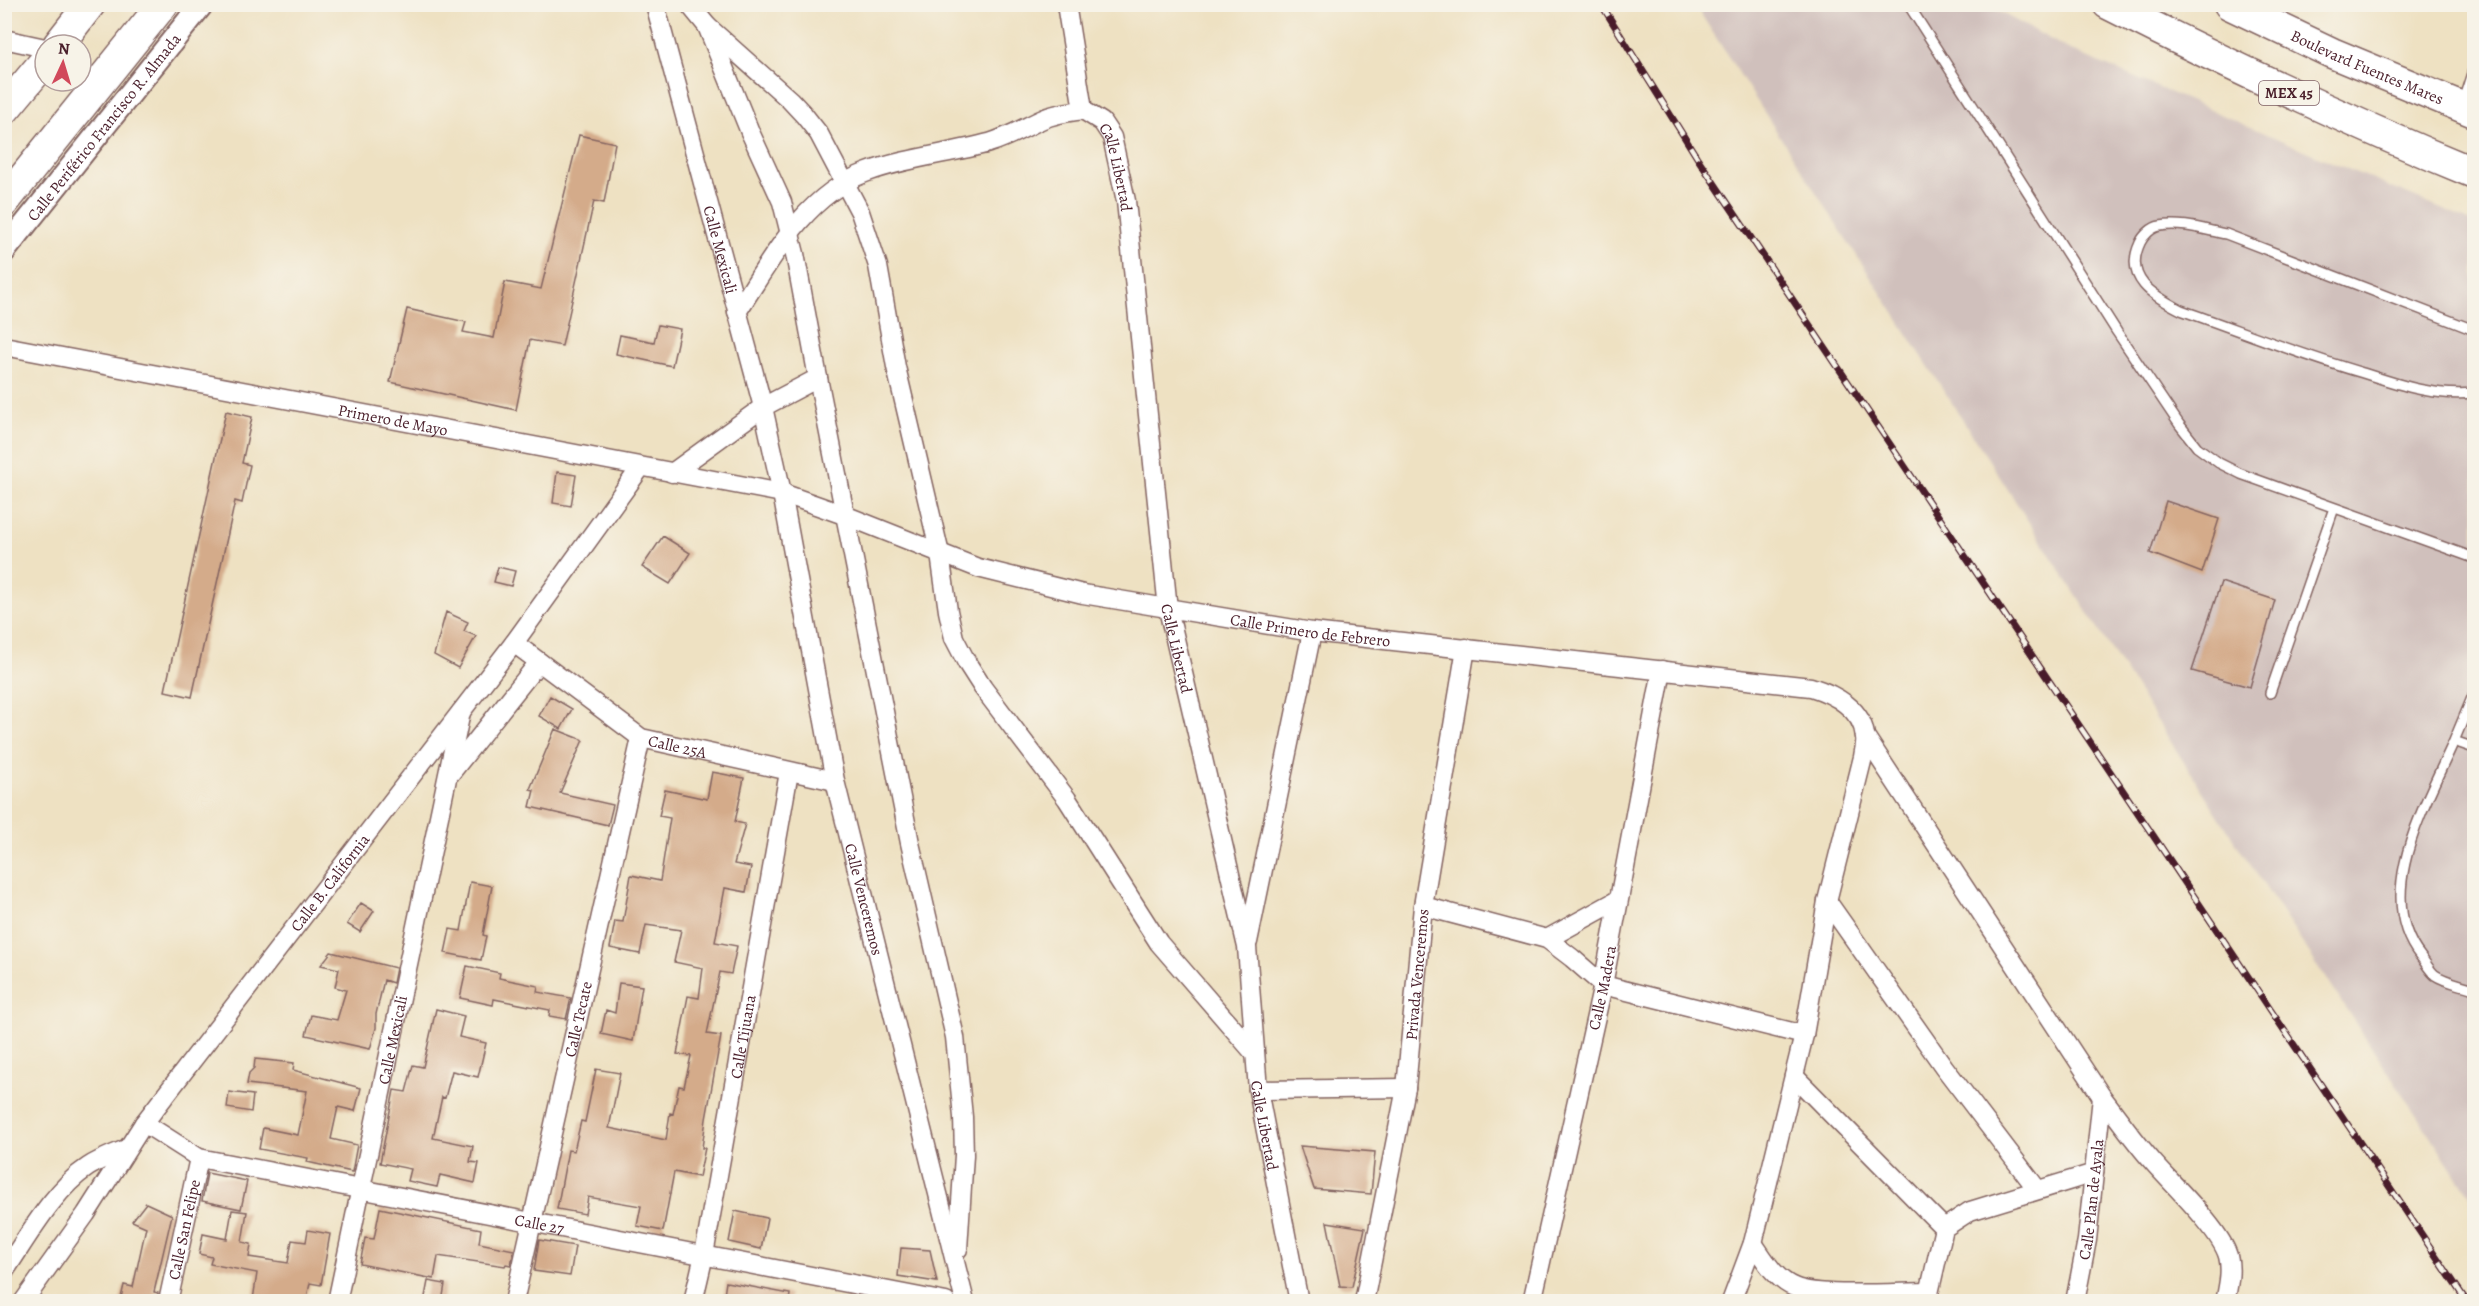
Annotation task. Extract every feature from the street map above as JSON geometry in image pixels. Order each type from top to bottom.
[{"type":"highway","points":[[67,33],[90,4]]},
{"type":"highway","name":"Calle Periférico Francisco R. Almada","points":[[4,202],[163,4]]},
{"type":"highway","name":"MEX 45","points":[[2108,4],[2251,75],[2392,140],[2475,173]]},
{"type":"highway","name":"Boulevard Fuentes Mares","points":[[2229,4],[2332,53],[2468,109]]},
{"type":"highway","points":[[4,110],[33,75]]},
{"type":"street","name":"Calle Periférico Francisco R. Almada","points":[[4,251],[202,4]]},
{"type":"street","name":"Calle Mexicali","points":[[655,4],[763,407],[782,493]]},
{"type":"street","points":[[689,4],[707,26],[790,100],[819,134],[846,182],[871,239],[896,367],[940,554],[946,603],[954,638],[983,688],[1067,799],[1159,943],[1255,1053]]},
{"type":"street","name":"Calle Libertad","points":[[1066,4],[1083,110],[1102,122],[1113,137],[1126,201],[1168,609],[1247,947],[1258,1090],[1299,1302]]},
{"type":"street","points":[[707,26],[750,132],[782,202],[790,231],[910,843],[955,1037],[963,1117],[964,1155],[957,1268]]},
{"type":"street","points":[[4,39],[33,45]]},
{"type":"street","points":[[737,312],[790,231],[846,182],[892,165],[991,142],[1015,134],[1044,118],[1062,112],[1083,110]]},
{"type":"street","name":"Primero de Mayo","points":[[4,346],[782,493]]},
{"type":"street","points":[[672,473],[763,407],[819,378]]},
{"type":"street","name":"Calle B. California","points":[[23,1302],[86,1214],[144,1123],[462,707],[514,643],[641,467]]},
{"type":"street","name":"Calle Primero de Febrero","points":[[782,493],[978,568],[1023,581],[1083,594],[1312,632],[1811,687],[1832,693],[1849,706],[1859,719],[1865,736]]},
{"type":"street","name":"Calle Venceremos","points":[[782,493],[835,781],[965,1302]]},
{"type":"street","points":[[1247,947],[1312,632]]},
{"type":"street","name":"Calle 25A","points":[[514,643],[641,738],[835,781]]},
{"type":"street","name":"Privada Venceremos","points":[[1364,1302],[1406,1088],[1423,906],[1466,648]]},
{"type":"street","name":"Calle Mexicali","points":[[447,778],[539,662]]},
{"type":"street","name":"Calle Madera","points":[[1532,1302],[1603,985],[1662,670]]},
{"type":"street","name":"Calle Mexicali","points":[[337,1302],[462,707]]},
{"type":"street","points":[[1731,1302],[1753,1243],[1804,1035],[1827,901],[1863,757],[1865,736]]},
{"type":"street","points":[[1865,736],[2102,1097],[2222,1243],[2228,1256],[2229,1268],[2225,1302]]},
{"type":"street","name":"Calle Tecate","points":[[514,1302],[641,738]]},
{"type":"street","name":"Calle Tijuana","points":[[693,1302],[704,1255],[789,772]]},
{"type":"street","points":[[1547,939],[1618,900]]},
{"type":"street","points":[[1827,901],[1944,1067],[2037,1189]]},
{"type":"street","points":[[1423,906],[1547,939],[1603,985],[1804,1035]]},
{"type":"street","points":[[1794,1076],[1944,1228]]},
{"type":"street","points":[[1258,1090],[1406,1088]]},
{"type":"street","name":"Calle Plan de Ayala","points":[[2075,1302],[2086,1240],[2102,1097]]},
{"type":"street","name":"Calle 27","points":[[144,1123],[199,1158],[704,1255],[870,1294],[946,1302]]},
{"type":"street","points":[[4,1272],[46,1210],[69,1183],[88,1167],[126,1149]]},
{"type":"street","name":"Calle San Felipe","points":[[168,1302],[199,1158]]},
{"type":"street","points":[[1753,1243],[1780,1278],[1795,1287],[1817,1292],[1928,1297],[1944,1228],[1970,1211],[2094,1173]]},
{"type":"lane","points":[[1908,4],[2117,332],[2197,447],[2219,463],[2241,474],[2475,558]]},
{"type":"lane","points":[[2468,109],[2475,67]]},
{"type":"lane","points":[[2475,330],[2226,234],[2189,226],[2158,226],[2143,237],[2136,252],[2136,270],[2143,285],[2157,298],[2181,310],[2334,365],[2414,389],[2453,395],[2475,393]]},
{"type":"lane","points":[[2270,693],[2334,508]]},
{"type":"lane","points":[[2475,693],[2411,839],[2403,867],[2400,895],[2410,943],[2435,975],[2475,989]]},
{"type":"lane","points":[[2454,741],[2475,748]]},
{"type":"shaded area","points":[[1695,5],[1987,5],[2068,49],[2474,223],[2474,1202],[2240,849]]},
{"type":"building","points":[[579,135],[615,143],[604,203],[594,201],[562,346],[530,340],[516,410],[390,382],[407,309],[466,322],[463,332],[494,338],[505,282],[541,289]]},
{"type":"building","points":[[658,325],[680,329],[672,366],[616,354],[620,335],[654,342]]},
{"type":"building","points":[[226,411],[252,417],[242,463],[250,465],[242,503],[235,501],[192,697],[165,691]]},
{"type":"building","points":[[557,472],[576,475],[571,506],[553,503]]},
{"type":"building","points":[[2166,501],[2219,519],[2202,573],[2150,553]]},
{"type":"building","points":[[663,536],[690,553],[670,584],[642,567]]},
{"type":"building","points":[[498,567],[515,571],[511,586],[494,582]]},
{"type":"building","points":[[2221,582],[2275,600],[2250,687],[2192,671]]},
{"type":"building","points":[[446,612],[468,622],[464,631],[476,636],[458,668],[434,655]]},
{"type":"building","points":[[550,696],[572,709],[561,729],[539,716]]},
{"type":"building","points":[[555,729],[583,740],[560,793],[613,805],[608,825],[530,807],[534,790],[530,789]]},
{"type":"building","points":[[712,772],[744,778],[735,822],[745,824],[734,864],[751,867],[746,892],[725,888],[715,942],[737,946],[731,974],[720,972],[707,1034],[721,1036],[706,1119],[702,1148],[705,1148],[699,1177],[674,1172],[663,1231],[637,1226],[641,1206],[588,1197],[585,1214],[557,1209],[568,1150],[574,1151],[581,1121],[585,1122],[596,1069],[620,1073],[609,1128],[666,1140],[670,1113],[673,1114],[679,1086],[684,1087],[691,1056],[677,1054],[688,996],[699,998],[703,968],[674,962],[681,930],[646,925],[640,954],[610,948],[615,921],[623,922],[631,875],[660,881],[670,818],[659,816],[665,790],[707,799]]},
{"type":"building","points":[[470,882],[492,886],[481,960],[445,953],[450,929],[461,931]]},
{"type":"building","points":[[361,903],[374,911],[360,932],[347,924]]},
{"type":"building","points":[[331,952],[396,968],[393,983],[384,980],[370,1049],[306,1035],[311,1015],[337,1020],[346,990],[335,987],[339,969],[321,965]]},
{"type":"building","points":[[467,966],[500,973],[499,978],[538,986],[537,992],[571,998],[566,1019],[549,1016],[550,1010],[494,999],[493,1005],[460,998]]},
{"type":"building","points":[[619,983],[642,986],[633,1041],[601,1034],[606,1010],[615,1013]]},
{"type":"building","points":[[436,1009],[464,1016],[459,1037],[486,1043],[478,1077],[452,1071],[445,1098],[442,1097],[433,1138],[473,1146],[470,1162],[479,1163],[475,1183],[440,1175],[437,1187],[408,1181],[411,1169],[380,1163],[394,1090],[406,1092],[413,1065],[423,1067]]},
{"type":"building","points":[[255,1059],[294,1063],[293,1070],[361,1088],[355,1111],[338,1107],[331,1139],[357,1145],[352,1172],[307,1162],[308,1158],[259,1149],[263,1128],[298,1135],[307,1091],[247,1084]]},
{"type":"building","points":[[229,1092],[253,1095],[251,1112],[227,1108]]},
{"type":"building","points":[[1300,1146],[1375,1152],[1371,1194],[1314,1189]]},
{"type":"building","points":[[207,1173],[247,1181],[241,1209],[202,1201]]},
{"type":"building","points":[[146,1203],[172,1215],[154,1292],[158,1293],[157,1302],[120,1302],[124,1285],[133,1287],[146,1227],[132,1221]]},
{"type":"building","points":[[380,1208],[481,1229],[479,1243],[514,1250],[511,1265],[438,1256],[434,1279],[360,1264],[365,1238],[374,1239]]},
{"type":"building","points":[[232,1210],[247,1212],[242,1242],[251,1244],[249,1257],[288,1263],[292,1240],[306,1242],[308,1230],[330,1234],[321,1285],[310,1283],[306,1302],[253,1300],[257,1273],[210,1264],[212,1257],[199,1254],[203,1234],[227,1239]]},
{"type":"building","points":[[735,1211],[767,1218],[761,1249],[729,1242]]},
{"type":"building","points":[[1327,1222],[1365,1228],[1352,1287],[1340,1286]]},
{"type":"building","points":[[539,1240],[575,1246],[570,1276],[534,1271]]},
{"type":"building","points":[[901,1248],[930,1250],[937,1282],[898,1276]]},
{"type":"building","points":[[428,1281],[445,1284],[442,1302],[424,1302]]},
{"type":"building","points":[[726,1282],[790,1294],[789,1302],[723,1302]]},
{"type":"railway","points":[[1601,4],[1698,159],[2467,1302]]}]
